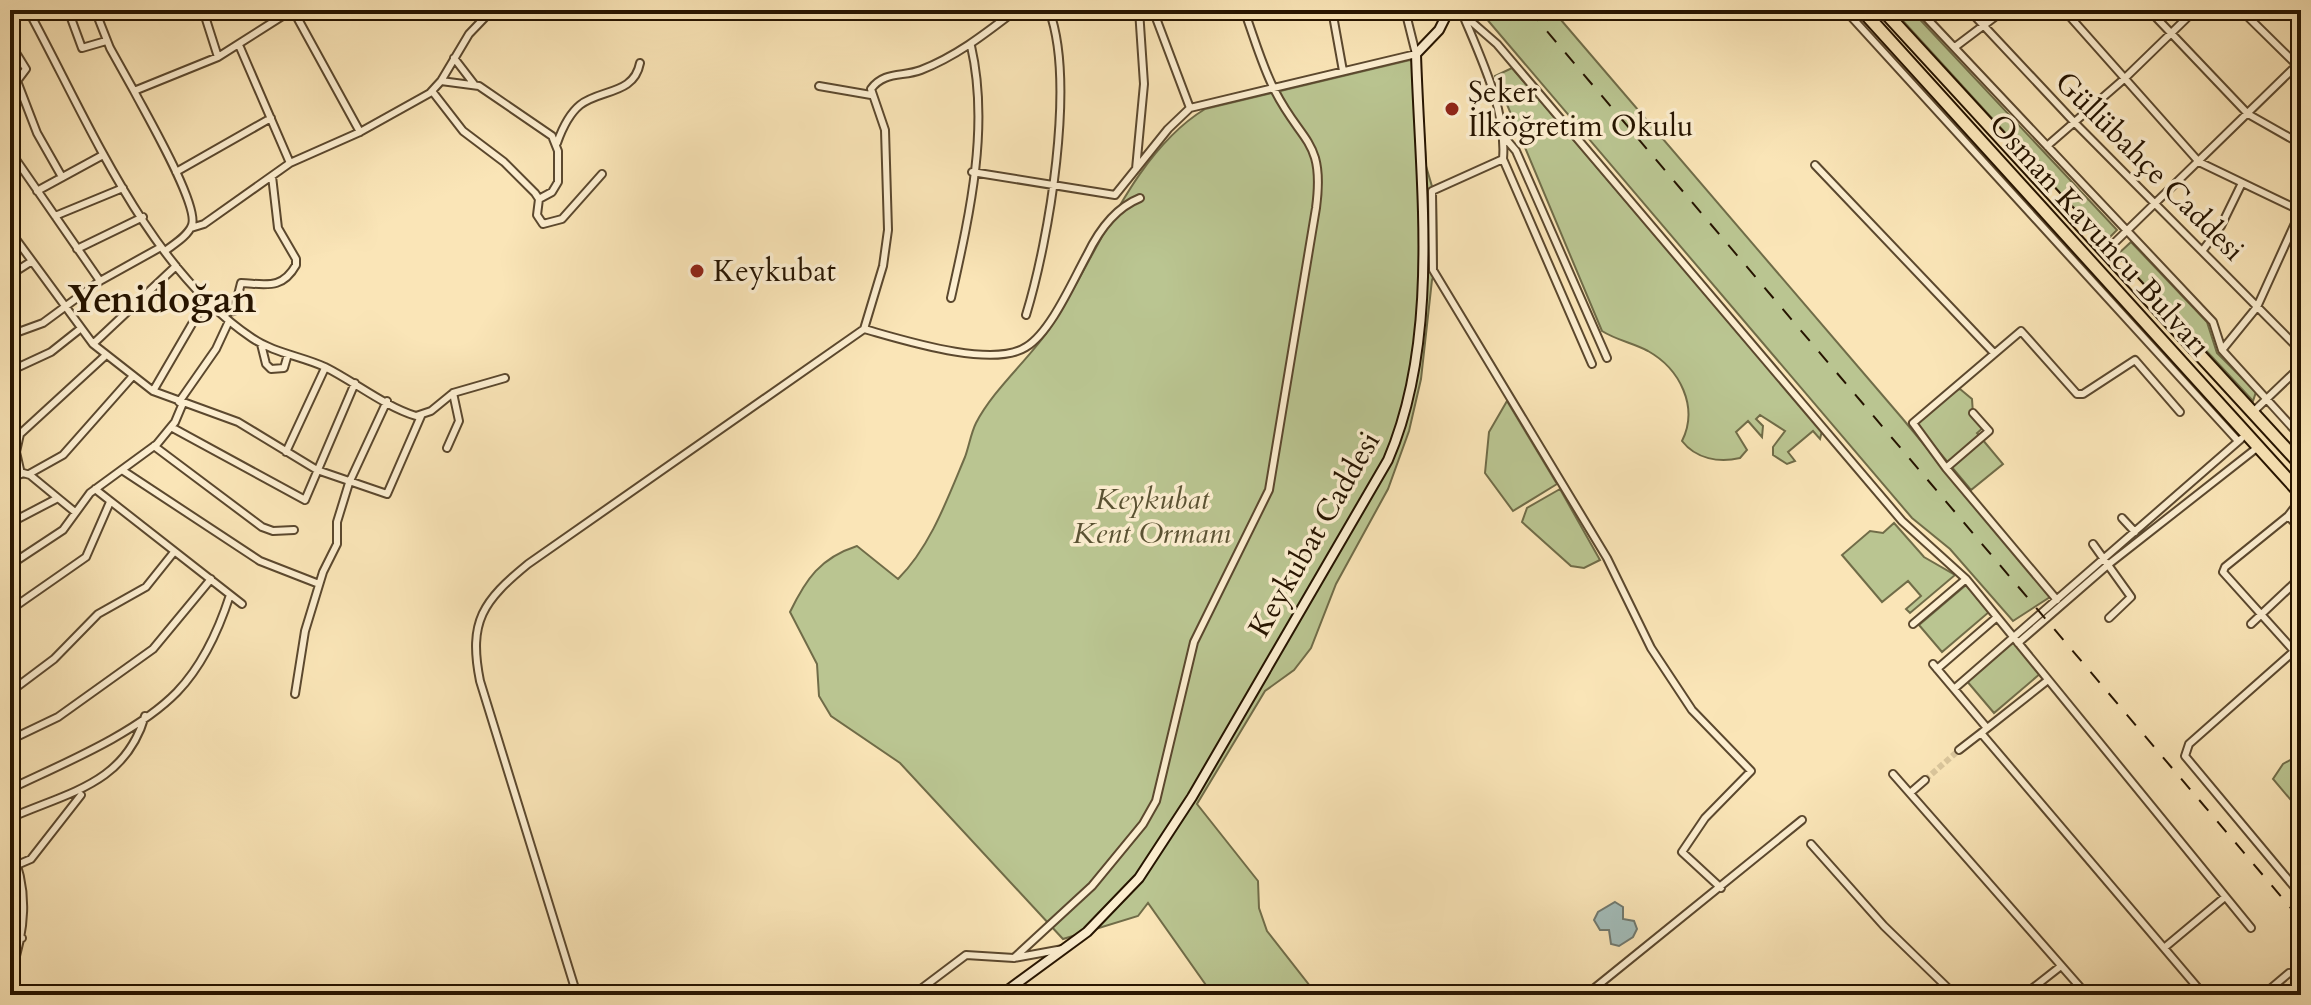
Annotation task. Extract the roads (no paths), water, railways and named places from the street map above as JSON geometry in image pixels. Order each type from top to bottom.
[{"type":"highway","name":"Osman Kavuncu Bulvarı","points":[[1862,10],[2242,438],[2258,447],[2301,496]]},
{"type":"highway","name":"Osman Kavuncu Bulvarı","points":[[1883,10],[2301,465]]},
{"type":"street","points":[[28,10],[123,188],[163,249],[206,300],[261,344],[325,368],[421,416]]},
{"type":"street","points":[[68,10],[82,48],[106,41]]},
{"type":"street","points":[[95,10],[106,41],[176,172],[193,214],[191,228]]},
{"type":"street","points":[[203,10],[218,57]]},
{"type":"street","points":[[134,91],[218,57],[292,10],[360,132]]},
{"type":"street","points":[[10,335],[43,323],[100,281],[163,249],[191,228],[204,224],[290,163],[360,132],[432,91],[469,34],[492,10]]},
{"type":"street","points":[[577,995],[480,681],[474,648],[480,616],[497,589],[528,564],[864,329],[883,266],[888,230],[885,130],[871,95],[871,87],[881,79],[919,71],[971,46],[1016,10]]},
{"type":"street","points":[[1026,315],[1038,276],[1062,90],[1058,34],[1049,10]]},
{"type":"street","points":[[1136,172],[1144,84],[1139,10]]},
{"type":"street","points":[[1014,958],[1079,900],[1149,815],[1165,774],[1178,698],[1194,642],[1269,490],[1319,177],[1313,146],[1273,88],[1244,10]]},
{"type":"street","points":[[1332,10],[1343,71]]},
{"type":"street","points":[[1405,10],[1416,54]]},
{"type":"street","points":[[972,172],[1051,183],[1113,196],[1136,172],[1158,140],[1190,108],[1416,54],[1439,30],[1449,10]]},
{"type":"street","points":[[1845,10],[2242,438],[2135,532],[2107,561],[1954,689]]},
{"type":"street","points":[[1919,10],[2213,322],[2222,350],[2301,437]]},
{"type":"street","name":"Güllübahçe Caddesi","points":[[1969,10],[2075,123],[2301,351]]},
{"type":"street","points":[[1955,47],[1986,27],[2004,10]]},
{"type":"street","points":[[2064,10],[2199,162],[2301,211],[2257,307],[2222,350]]},
{"type":"street","points":[[2149,10],[2248,114],[2301,144]]},
{"type":"street","points":[[2047,146],[2124,79],[2195,10]]},
{"type":"street","points":[[2104,252],[2299,66],[2241,10]]},
{"type":"street","points":[[1157,11],[1190,108]]},
{"type":"street","points":[[1460,11],[1480,55],[1505,138],[1503,159],[1592,364]]},
{"type":"street","points":[[1460,11],[1497,44],[1902,521],[1966,579],[2251,928]]},
{"type":"street","points":[[10,43],[26,69],[17,81],[37,133],[62,177]]},
{"type":"street","points":[[239,45],[290,163]]},
{"type":"street","points":[[951,298],[965,236],[979,110],[971,46]]},
{"type":"street","name":"Keykubat Caddesi","points":[[1001,995],[1110,912],[1156,853],[1383,473],[1404,419],[1418,352],[1421,197],[1416,54]]},
{"type":"street","points":[[454,58],[474,84],[528,118],[557,143]]},
{"type":"street","points":[[539,199],[552,192],[558,182],[557,143],[577,108],[625,85],[636,75],[640,63]]},
{"type":"street","points":[[441,81],[474,84]]},
{"type":"street","points":[[819,86],[871,95]]},
{"type":"street","points":[[432,91],[463,131],[504,162],[539,199],[540,221],[548,225],[555,223],[602,174]]},
{"type":"street","points":[[176,172],[271,118]]},
{"type":"street","points":[[1505,138],[1516,151],[1607,358]]},
{"type":"street","points":[[10,151],[100,281]]},
{"type":"street","points":[[37,191],[103,155]]},
{"type":"street","points":[[1421,197],[1503,159]]},
{"type":"street","points":[[1815,165],[1994,353]]},
{"type":"street","points":[[220,313],[234,311],[241,283],[275,286],[296,265],[296,259],[278,228],[272,176]]},
{"type":"street","points":[[2203,250],[2221,226],[2242,183]]},
{"type":"street","points":[[55,216],[123,188]]},
{"type":"street","points":[[1432,191],[1433,270],[1607,558],[1651,648],[1692,710],[1751,771],[1705,818],[1682,852],[1721,888]]},
{"type":"street","points":[[864,329],[957,352],[999,353],[1023,349],[1033,341],[1057,308],[1106,225],[1122,207],[1140,198]]},
{"type":"street","points":[[77,249],[143,217]]},
{"type":"street","points":[[10,231],[80,329],[105,356],[132,377],[153,391],[181,403],[238,422],[317,470],[349,483],[387,494],[421,416],[453,393],[505,378]]},
{"type":"street","points":[[10,275],[32,261]]},
{"type":"street","points":[[93,344],[176,266]]},
{"type":"street","points":[[153,391],[206,300]]},
{"type":"street","points":[[10,565],[63,530],[95,489],[154,446],[171,427],[181,403],[216,349],[229,321]]},
{"type":"street","points":[[10,371],[51,352],[80,329]]},
{"type":"street","points":[[2057,600],[1946,468],[1913,423],[2023,332],[2079,395],[2131,360],[2138,360],[2180,412]]},
{"type":"street","points":[[261,344],[266,364],[276,371],[284,368],[288,354]]},
{"type":"street","points":[[75,512],[25,474],[16,452],[20,434],[105,356]]},
{"type":"street","points":[[2253,412],[2301,366]]},
{"type":"street","points":[[286,452],[325,368]]},
{"type":"street","points":[[10,479],[63,455],[132,377]]},
{"type":"street","points":[[171,427],[302,500],[306,498],[355,383]]},
{"type":"street","points":[[447,448],[459,421],[453,393]]},
{"type":"street","points":[[295,694],[305,631],[319,584],[337,544],[337,522],[349,483],[387,401]]},
{"type":"street","points":[[1946,468],[1989,431],[1973,413]]},
{"type":"street","points":[[154,446],[262,527],[273,531],[294,530]]},
{"type":"street","points":[[2016,640],[2057,600],[2258,447]]},
{"type":"street","points":[[122,470],[260,561],[319,584]]},
{"type":"street","points":[[95,489],[242,604]]},
{"type":"street","points":[[2294,651],[2224,576],[2223,570],[2288,516],[2301,496]]},
{"type":"street","points":[[10,523],[56,499]]},
{"type":"street","points":[[10,610],[86,557],[110,502]]},
{"type":"street","points":[[2288,516],[2301,529]]},
{"type":"street","points":[[2122,518],[2135,532]]},
{"type":"street","points":[[2093,544],[2131,597],[2109,618]]},
{"type":"street","points":[[10,692],[54,659],[98,614],[146,587],[174,552]]},
{"type":"street","points":[[2251,624],[2301,577]]},
{"type":"street","points":[[10,740],[58,717],[153,649],[211,579]]},
{"type":"street","points":[[1913,624],[1966,579]]},
{"type":"street","points":[[10,789],[69,760],[145,716],[186,682],[209,645],[230,595]]},
{"type":"street","points":[[1997,617],[1935,666],[1984,730],[2204,995]]},
{"type":"street","points":[[2301,645],[2189,744],[2185,756],[2301,895]]},
{"type":"street","points":[[1959,750],[2048,680]]},
{"type":"street","points":[[10,818],[112,772],[135,746],[145,716]]},
{"type":"street","points":[[1893,774],[2087,995]]},
{"type":"street","points":[[1910,793],[1925,780]]},
{"type":"street","points":[[10,868],[31,859],[81,795]]},
{"type":"street","points":[[1586,995],[1802,820]]},
{"type":"street","points":[[1811,844],[1884,926],[1955,995]]},
{"type":"street","points":[[10,847],[19,866],[23,889],[22,938],[10,976]]},
{"type":"street","points":[[2164,948],[2225,897]]},
{"type":"street","points":[[10,939],[22,938]]},
{"type":"street","points":[[913,995],[966,955],[1014,958],[1064,949]]},
{"type":"street","points":[[2024,995],[2061,966]]},
{"type":"street","points":[[2263,995],[2289,973]]},
{"type":"water","points":[[1615,902],[1623,907],[1623,919],[1634,921],[1637,929],[1633,937],[1619,946],[1611,944],[1609,930],[1600,930],[1594,920],[1598,912]]},
{"type":"tunnel","points":[[1925,780],[1959,750]]},
{"type":"railway","points":[[1529,10],[2301,920]]},
{"type":"place","name":"Şeker İlköğretim Okulu","points":[[1452,109]]},
{"type":"place","name":"Keykubat","points":[[697,271]]},
{"type":"district","name":"Yenidoğan","points":[[162,299]]},
{"type":"park label","name":"Keykubat Kent Ormanı","points":[[1152,516]]}]
